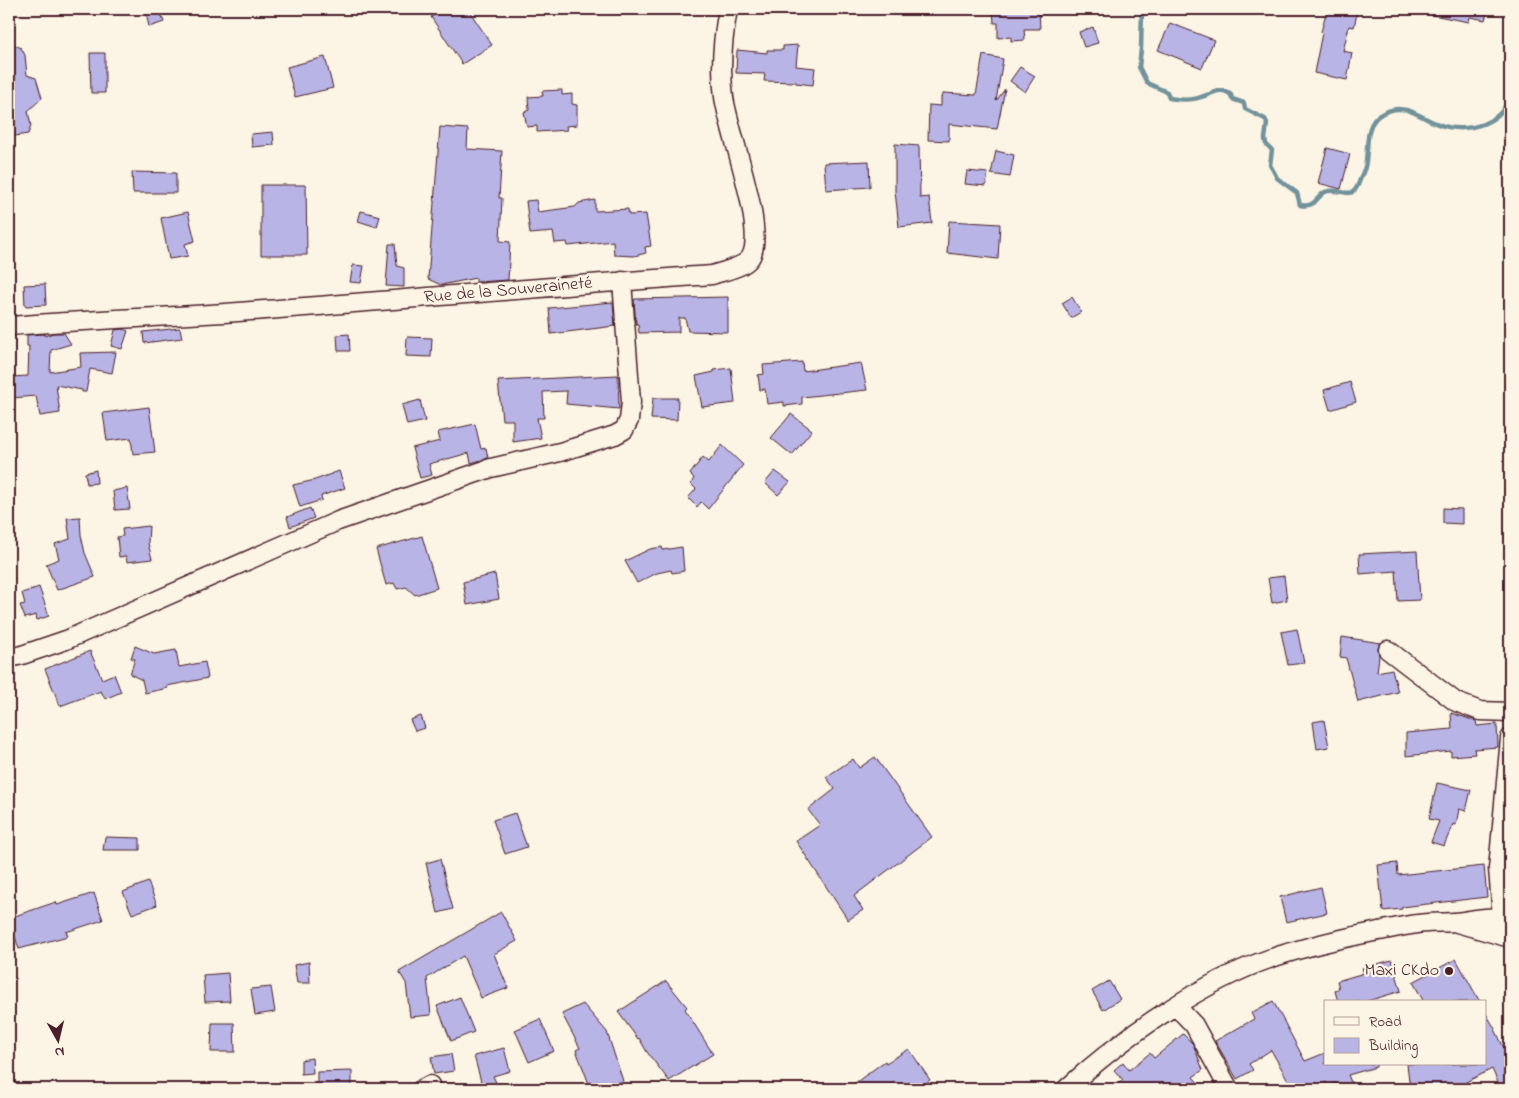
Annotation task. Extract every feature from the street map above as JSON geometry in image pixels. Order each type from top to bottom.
[{"type":"street","name":"Rue de la Souveraineté","points":[[9,326],[77,320],[150,318],[264,310],[712,275],[738,266],[750,258],[755,242],[753,215],[723,96],[723,57],[728,9]]},
{"type":"street","points":[[9,658],[66,640],[338,521],[491,468],[560,452],[615,435],[624,430],[629,420],[631,402],[622,281]]},
{"type":"street","points":[[1388,650],[1456,702],[1480,710],[1510,712]]},
{"type":"street","points":[[1077,1086],[1088,1069],[1150,1023],[1220,981],[1249,967],[1291,951],[1400,927],[1478,918],[1506,918],[1498,869],[1510,738]]},
{"type":"street","points":[[1455,922],[1510,938]]},
{"type":"street","points":[[1176,1006],[1194,1025],[1229,1089]]},
{"type":"building","points":[[152,9],[159,9],[164,22],[149,27],[146,12]]},
{"type":"building","points":[[445,9],[468,9],[492,45],[462,64],[431,17]]},
{"type":"building","points":[[993,9],[1039,9],[1040,29],[1024,29],[1025,40],[1011,41],[1011,37],[998,38],[998,23],[994,23]]},
{"type":"building","points":[[1327,9],[1358,9],[1354,27],[1349,26],[1343,51],[1352,53],[1347,80],[1314,73]]},
{"type":"building","points":[[1428,9],[1488,9],[1485,20],[1470,17],[1469,22],[1427,14]]},
{"type":"building","points":[[1170,23],[1214,40],[1202,68],[1158,50]]},
{"type":"building","points":[[1093,27],[1098,43],[1084,47],[1079,32]]},
{"type":"building","points":[[9,42],[21,48],[25,55],[27,75],[36,78],[42,98],[28,111],[31,126],[28,134],[15,136],[9,136]]},
{"type":"building","points":[[798,45],[796,66],[815,68],[813,85],[796,82],[764,81],[765,74],[736,73],[737,50],[767,53],[767,50],[783,50],[783,46]]},
{"type":"building","points":[[90,53],[105,53],[105,93],[91,93]]},
{"type":"building","points":[[983,55],[1003,59],[996,101],[1005,89],[997,129],[949,124],[949,141],[928,140],[929,105],[941,106],[941,97],[944,93],[976,95]]},
{"type":"building","points":[[325,57],[333,88],[295,97],[287,67]]},
{"type":"building","points":[[1020,67],[1035,76],[1025,92],[1010,81]]},
{"type":"building","points":[[562,90],[562,95],[572,94],[572,104],[577,105],[577,125],[566,126],[567,130],[537,132],[537,126],[527,127],[524,112],[529,110],[528,97],[543,96],[542,91]]},
{"type":"building","points":[[440,127],[468,129],[467,149],[502,151],[499,198],[502,198],[500,241],[510,242],[508,280],[476,282],[476,278],[441,285],[428,279]]},
{"type":"building","points":[[273,132],[274,145],[252,147],[251,134]]},
{"type":"building","points":[[895,144],[919,146],[920,198],[929,197],[932,223],[899,227],[895,191]]},
{"type":"building","points":[[1327,148],[1350,154],[1341,189],[1318,183]]},
{"type":"building","points":[[996,151],[1014,155],[1010,177],[991,174]]},
{"type":"building","points":[[869,161],[870,187],[826,190],[824,163]]},
{"type":"building","points":[[967,171],[988,173],[986,186],[965,184]]},
{"type":"building","points":[[132,172],[176,173],[176,193],[133,193]]},
{"type":"building","points":[[261,185],[306,185],[307,255],[261,255]]},
{"type":"building","points":[[536,200],[538,212],[575,207],[579,203],[595,200],[595,211],[628,209],[629,215],[646,214],[651,246],[645,247],[646,253],[634,256],[614,255],[613,241],[568,246],[567,242],[555,243],[553,232],[530,234],[526,201]]},
{"type":"building","points":[[361,211],[380,216],[377,227],[358,221]]},
{"type":"building","points":[[188,212],[195,241],[185,244],[188,256],[169,259],[161,218]]},
{"type":"building","points":[[949,221],[1000,224],[998,259],[947,253]]},
{"type":"building","points":[[389,244],[395,244],[397,266],[404,268],[404,287],[386,286]]},
{"type":"building","points":[[353,265],[364,266],[361,283],[350,282]]},
{"type":"building","points":[[45,284],[46,305],[25,306],[24,285]]},
{"type":"building","points":[[728,297],[728,332],[688,331],[685,318],[679,318],[679,332],[639,333],[638,324],[636,324],[635,299]]},
{"type":"building","points":[[1072,297],[1081,312],[1071,318],[1062,303]]},
{"type":"building","points":[[613,302],[615,326],[551,334],[549,308]]},
{"type":"building","points":[[180,328],[182,338],[144,343],[143,332]]},
{"type":"building","points":[[123,329],[128,331],[122,349],[111,346],[115,330]]},
{"type":"building","points":[[53,333],[64,333],[71,344],[51,350],[50,372],[81,367],[80,353],[116,352],[112,373],[90,369],[86,392],[56,385],[60,413],[40,416],[36,396],[12,398],[11,377],[28,376],[29,346],[27,346],[27,335],[45,334],[45,336]]},
{"type":"building","points":[[349,334],[350,351],[338,351],[337,335]]},
{"type":"building","points":[[407,337],[432,338],[431,357],[406,356]]},
{"type":"building","points":[[802,362],[803,371],[861,363],[867,390],[802,397],[802,404],[784,406],[784,402],[767,404],[765,389],[760,390],[758,375],[764,374],[763,365]]},
{"type":"building","points":[[731,368],[735,403],[702,407],[696,376],[714,372],[714,370]]},
{"type":"building","points":[[618,375],[619,409],[566,404],[567,391],[543,392],[544,418],[537,418],[541,438],[513,442],[513,420],[502,420],[498,381]]},
{"type":"building","points":[[1350,382],[1356,402],[1330,410],[1324,390]]},
{"type":"building","points":[[653,398],[678,398],[677,420],[651,419]]},
{"type":"building","points":[[420,400],[425,421],[407,425],[402,405]]},
{"type":"building","points":[[149,407],[155,452],[133,454],[131,438],[107,441],[103,413]]},
{"type":"building","points":[[791,414],[812,430],[792,455],[771,438]]},
{"type":"building","points":[[475,424],[481,449],[486,448],[488,458],[471,463],[469,453],[429,464],[432,475],[420,478],[412,448],[440,441],[438,432]]},
{"type":"building","points":[[722,445],[743,465],[708,509],[701,502],[697,507],[688,498],[696,489],[691,484],[694,478],[690,474],[703,457],[709,462]]},
{"type":"building","points":[[96,470],[97,483],[87,484],[85,473]]},
{"type":"building","points":[[339,471],[345,488],[321,496],[322,500],[300,507],[293,485],[315,480]]},
{"type":"building","points":[[775,471],[790,482],[778,495],[765,483]]},
{"type":"building","points":[[127,488],[130,509],[115,510],[113,491]]},
{"type":"building","points":[[310,508],[314,518],[290,527],[287,517]]},
{"type":"building","points":[[1443,508],[1462,509],[1462,524],[1443,523]]},
{"type":"building","points":[[80,517],[85,553],[95,577],[57,590],[46,564],[59,559],[55,544],[70,539],[67,518]]},
{"type":"building","points":[[149,526],[148,543],[152,559],[127,562],[126,556],[119,557],[117,537],[123,536],[122,529]]},
{"type":"building","points":[[422,536],[437,588],[415,595],[406,587],[397,589],[394,583],[386,585],[376,549]]},
{"type":"building","points":[[662,547],[663,550],[682,547],[684,571],[672,573],[671,570],[657,573],[637,583],[625,561],[650,549]]},
{"type":"building","points":[[1417,551],[1420,600],[1398,601],[1396,571],[1360,574],[1359,554]]},
{"type":"building","points":[[495,574],[499,599],[467,605],[463,582]]},
{"type":"building","points":[[1284,576],[1287,600],[1272,603],[1268,578]]},
{"type":"building","points":[[39,587],[49,616],[37,620],[36,615],[25,618],[20,605],[25,604],[22,593]]},
{"type":"building","points":[[1297,629],[1304,663],[1288,665],[1281,632]]},
{"type":"building","points":[[1342,637],[1381,643],[1378,648],[1377,672],[1392,669],[1398,692],[1358,702],[1346,658],[1340,657]]},
{"type":"building","points":[[135,646],[154,654],[176,650],[179,667],[205,662],[208,678],[167,686],[168,688],[145,693],[142,680],[130,674],[135,659],[131,658]]},
{"type":"building","points":[[90,651],[102,679],[114,674],[121,692],[105,699],[101,691],[60,706],[45,669]]},
{"type":"building","points":[[1451,713],[1476,721],[1477,726],[1497,724],[1498,747],[1474,749],[1475,754],[1451,756],[1451,751],[1406,756],[1406,733],[1452,729]]},
{"type":"building","points":[[421,716],[425,728],[415,731],[410,720]]},
{"type":"building","points":[[1324,720],[1329,747],[1317,749],[1313,722]]},
{"type":"building","points":[[875,757],[932,837],[854,896],[863,910],[848,920],[796,841],[820,825],[808,810],[835,789],[826,777],[853,759],[859,768]]},
{"type":"building","points":[[1437,783],[1471,790],[1466,811],[1459,809],[1456,825],[1453,824],[1444,846],[1431,842],[1439,821],[1429,819]]},
{"type":"building","points":[[515,813],[527,847],[505,854],[493,820]]},
{"type":"building","points":[[105,837],[140,838],[140,850],[103,850]]},
{"type":"building","points":[[440,859],[453,909],[438,913],[426,863]]},
{"type":"building","points":[[1397,863],[1398,875],[1484,866],[1487,897],[1383,911],[1378,865]]},
{"type":"building","points":[[148,882],[157,905],[132,914],[123,892]]},
{"type":"building","points":[[1321,887],[1327,913],[1286,922],[1280,897]]},
{"type":"building","points":[[94,893],[103,920],[66,932],[68,936],[19,949],[9,918],[56,902],[57,905]]},
{"type":"building","points":[[501,912],[517,941],[494,954],[508,988],[481,998],[463,956],[427,978],[431,1015],[410,1017],[406,983],[399,972]]},
{"type":"building","name":"Maxi CKdo","points":[[1456,959],[1479,1000],[1423,1000],[1413,982]]},
{"type":"building","points":[[1392,960],[1401,991],[1371,1000],[1337,1000],[1335,991],[1339,988],[1337,981],[1364,973],[1362,968]]},
{"type":"building","points":[[309,962],[310,983],[297,983],[294,965]]},
{"type":"building","points":[[228,973],[230,1001],[205,1002],[203,975]]},
{"type":"building","points":[[666,981],[687,1007],[685,1009],[713,1054],[669,1081],[618,1012]]},
{"type":"building","points":[[1109,981],[1120,999],[1103,1010],[1092,991]]},
{"type":"building","points":[[271,987],[275,1012],[255,1015],[251,989]]},
{"type":"building","points":[[460,997],[474,1032],[451,1041],[437,1006]]},
{"type":"building","points":[[1273,1001],[1305,1061],[1324,1053],[1324,1066],[1376,1067],[1348,1075],[1354,1089],[1337,1089],[1336,1083],[1327,1086],[1326,1082],[1313,1089],[1293,1089],[1271,1050],[1249,1064],[1253,1070],[1237,1079],[1215,1041],[1254,1019],[1251,1013]]},
{"type":"building","points":[[583,1004],[607,1032],[623,1081],[600,1089],[591,1089],[576,1050],[580,1048],[562,1014]]},
{"type":"building","points":[[1486,1014],[1510,1061],[1510,1085],[1501,1089],[1492,1069],[1466,1082],[1470,1089],[1410,1089],[1407,1066],[1486,1066]]},
{"type":"building","points":[[540,1019],[554,1051],[529,1062],[515,1030]]},
{"type":"building","points":[[212,1023],[234,1023],[235,1052],[211,1052]]},
{"type":"building","points":[[1183,1034],[1193,1044],[1203,1070],[1193,1077],[1204,1089],[1152,1089],[1148,1084],[1142,1089],[1112,1089],[1123,1080],[1114,1070],[1123,1062],[1129,1070],[1150,1053],[1154,1058]]},
{"type":"building","points":[[504,1048],[510,1071],[493,1076],[499,1089],[483,1089],[474,1056]]},
{"type":"building","points":[[909,1049],[930,1080],[919,1089],[847,1089],[885,1061],[886,1063]]},
{"type":"building","points":[[451,1054],[454,1071],[434,1074],[431,1057]]},
{"type":"building","points":[[312,1058],[313,1073],[301,1074],[301,1060]]},
{"type":"building","points":[[352,1071],[352,1089],[317,1089],[317,1072]]},
{"type":"waterway","points":[[1142,9],[1139,67],[1147,83],[1167,92],[1169,98],[1185,100],[1224,91],[1231,95],[1232,99],[1244,103],[1245,109],[1265,119],[1267,123],[1266,144],[1272,150],[1270,165],[1277,178],[1297,193],[1300,205],[1313,204],[1325,192],[1351,193],[1354,191],[1365,167],[1371,125],[1381,114],[1391,110],[1403,109],[1432,122],[1449,127],[1472,127],[1493,119],[1501,112],[1507,102],[1510,91]]},
{"type":"place","name":"Maxi CKdo","points":[[1449,971]]}]
